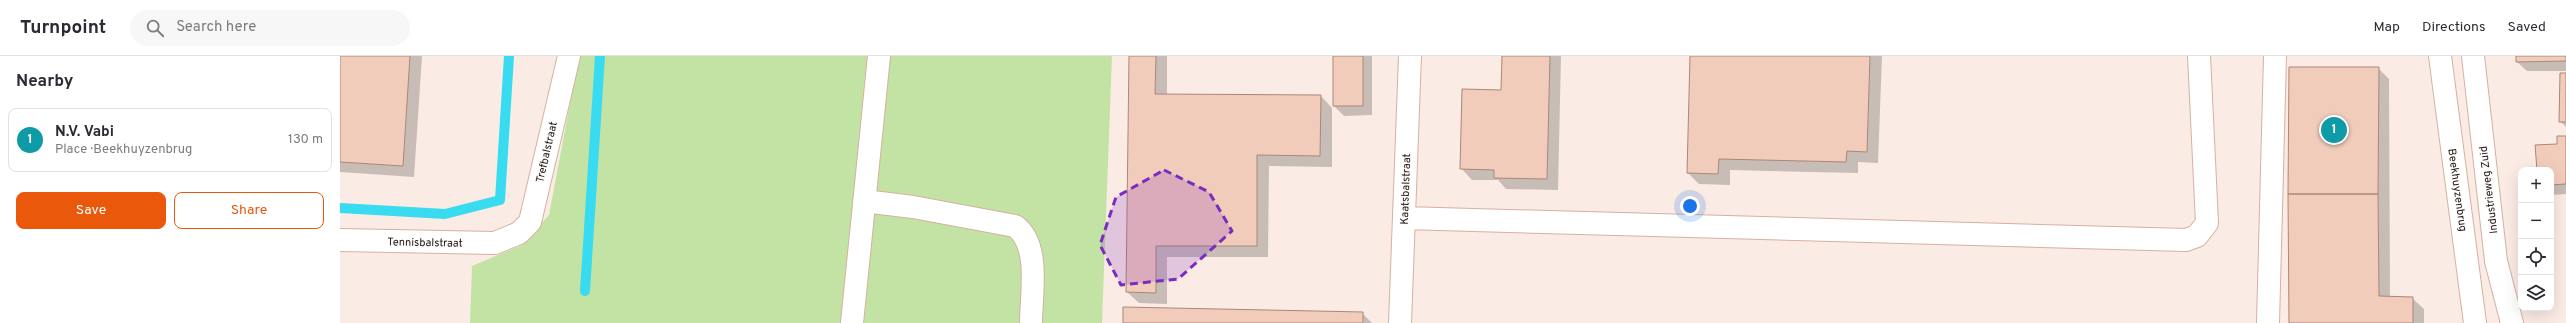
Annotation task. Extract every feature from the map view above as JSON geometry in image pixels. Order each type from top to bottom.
[{"type":"street","name":"Trefbalstraat","points":[[510,238],[519,233],[530,222],[569,56]]},
{"type":"street","points":[[852,323],[879,56]]},
{"type":"street","name":"Kaatsbalstraat","points":[[1400,323],[1410,56]]},
{"type":"street","points":[[1404,218],[2186,240],[2197,236],[2207,223],[2199,56]]},
{"type":"street","points":[[2268,323],[2275,56]]},
{"type":"street","name":"Beekhuyzenbrug","points":[[2440,56],[2476,323]]},
{"type":"street","name":"Industrieweg Zuid","points":[[2473,56],[2496,261],[2512,323]]},
{"type":"street","points":[[864,201],[914,207],[1015,226],[1024,233],[1032,255],[1031,323]]},
{"type":"street","name":"Tennisbalstraat","points":[[340,240],[495,243],[510,238]]},
{"type":"highlighted area","points":[[1164,170],[1209,192],[1232,231],[1178,279],[1121,285],[1100,245],[1116,197]]},
{"type":"green space","points":[[579,56],[1112,56],[1102,323],[470,323],[472,266],[522,245],[549,215]]},
{"type":"building","points":[[340,56],[410,56],[403,166],[340,162]]},
{"type":"building","points":[[1129,56],[1156,56],[1155,94],[1321,95],[1320,156],[1257,155],[1257,246],[1156,246],[1156,293],[1126,292]]},
{"type":"building","points":[[1333,56],[1363,56],[1363,106],[1333,106]]},
{"type":"building","points":[[1502,56],[1550,56],[1547,179],[1494,178],[1494,170],[1460,169],[1462,89],[1501,90]]},
{"type":"building","points":[[1690,56],[1870,56],[1867,152],[1847,151],[1846,162],[1719,159],[1718,174],[1687,173]]},
{"type":"building","points":[[2516,56],[2566,56],[2566,61],[2516,62]]},
{"type":"building","points":[[2289,67],[2379,67],[2378,194],[2288,194]]},
{"type":"building","points":[[2560,73],[2566,73],[2566,122],[2559,122]]},
{"type":"building","points":[[2557,136],[2566,136],[2566,184],[2554,185],[2554,167],[2537,167],[2535,145],[2557,144]]},
{"type":"building","points":[[2288,194],[2378,194],[2379,296],[2413,297],[2413,323],[2289,323]]},
{"type":"building","points":[[1123,307],[1363,312],[1363,323],[1123,323]]},
{"type":"waterway","points":[[340,208],[445,214],[500,200],[509,56]]},
{"type":"waterway","points":[[585,291],[600,56]]},
{"type":"place","name":"N.V. Vabi","points":[[2334,130]]}]
